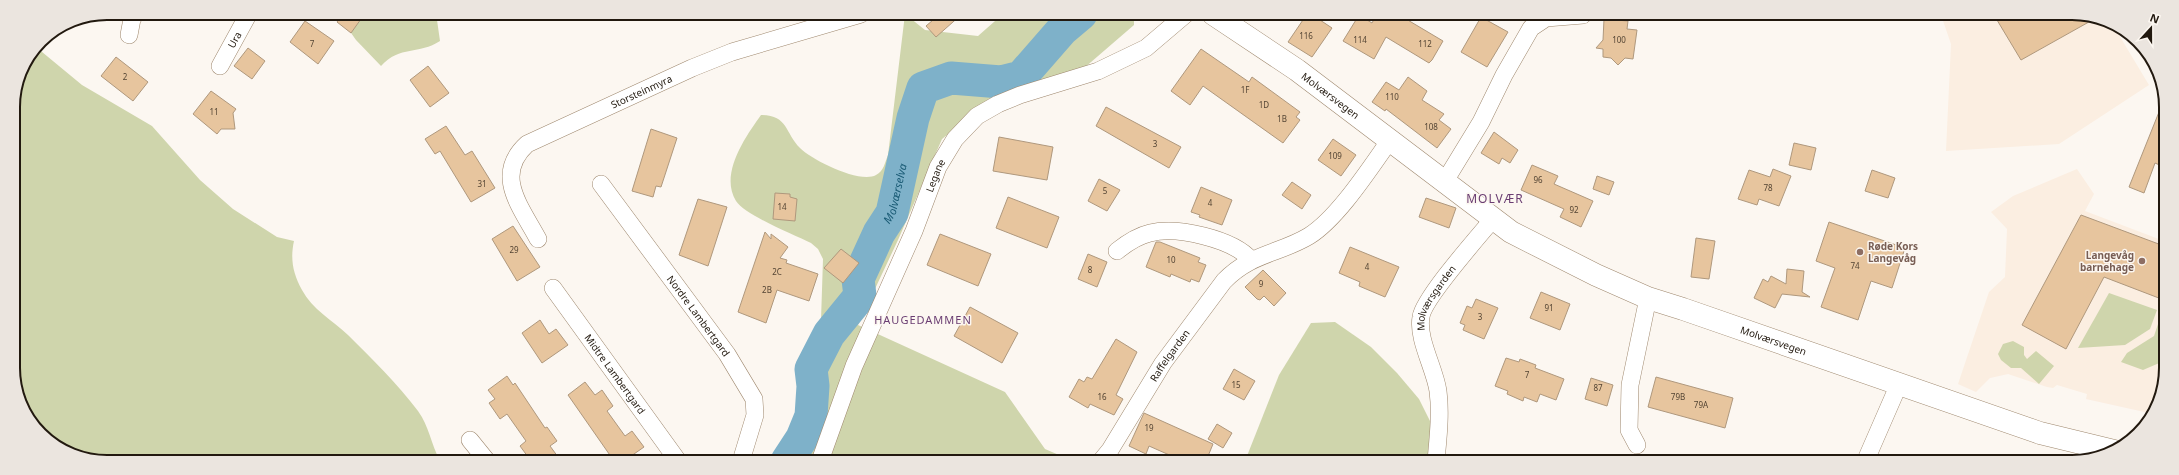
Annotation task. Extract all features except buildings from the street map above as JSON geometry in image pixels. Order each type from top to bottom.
[{"type":"street","points":[[129,35],[132,20]]},
{"type":"street","name":"Ura","points":[[220,66],[245,20]]},
{"type":"street","name":"Storsteinmyra","points":[[538,239],[512,191],[510,178],[514,158],[527,144],[732,52],[841,20]]},
{"type":"street","name":"Legane","points":[[822,455],[854,366],[914,231],[938,167],[955,139],[977,116],[998,104],[1020,95],[1098,71],[1146,48],[1179,20]]},
{"type":"street","name":"Molværsvegen","points":[[1222,20],[1297,70],[1493,219],[1546,251],[1648,298],[2040,433],[2101,450]]},
{"type":"street","points":[[1445,182],[1481,122],[1504,75],[1531,28],[1543,20]]},
{"type":"street","name":"Raffelgarden","points":[[1106,455],[1163,363],[1196,316],[1228,276],[1251,260],[1314,232],[1342,203],[1390,140]]},
{"type":"street","name":"Nordre Lambertgard","points":[[601,184],[727,354],[754,399],[755,415],[744,455]]},
{"type":"street","name":"Molværsgarden","points":[[1436,455],[1440,412],[1438,392],[1435,374],[1422,333],[1420,318],[1428,300],[1493,219]]},
{"type":"street","points":[[1117,251],[1135,238],[1150,232],[1169,231],[1219,239],[1232,245],[1251,260]]},
{"type":"street","name":"Midtre Lambertgard","points":[[553,288],[674,455]]},
{"type":"street","points":[[1637,445],[1629,430],[1630,386],[1648,298]]},
{"type":"street","points":[[1868,455],[1899,384]]},
{"type":"street","points":[[470,440],[483,455]]},
{"type":"shaded area","points":[[1943,20],[2078,20],[2095,23],[2120,34],[2149,85],[2059,144],[1946,151],[1951,44]]},
{"type":"shaded area","points":[[2077,169],[2094,194],[2085,211],[2159,239],[2159,374],[2154,396],[2147,412],[2086,399],[2087,394],[2057,385],[2053,388],[2047,387],[2008,374],[1990,378],[1976,392],[1958,384],[1989,292],[2005,277],[2007,229],[1991,212],[2013,196]]},
{"type":"green space","points":[[342,20],[437,20],[440,41],[425,48],[395,55],[381,66],[356,40]]},
{"type":"green space","points":[[904,20],[912,20],[925,30],[978,36],[996,20],[1134,20],[1134,25],[1076,75],[993,98],[942,139],[898,240],[858,325],[1005,392],[1045,449],[1059,455],[794,455],[811,381],[821,320],[823,259],[818,249],[811,243],[759,218],[736,201],[732,190],[732,167],[742,144],[761,115],[770,116],[781,121],[795,142],[806,153],[825,164],[848,174],[869,177],[876,175],[884,166],[888,155]]},
{"type":"green space","points":[[41,51],[82,85],[152,126],[200,180],[233,209],[277,237],[294,241],[292,260],[294,272],[306,297],[317,309],[348,335],[366,353],[410,401],[422,417],[437,455],[101,455],[84,452],[74,448],[63,443],[45,430],[29,406],[20,374],[20,101],[23,84],[29,69]]},
{"type":"green space","points":[[2109,293],[2157,310],[2150,329],[2125,345],[2078,348]]},
{"type":"green space","points":[[2159,321],[2159,363],[2143,370],[2121,362],[2127,353],[2154,336]]},
{"type":"green space","points":[[1335,322],[1371,347],[1397,373],[1419,399],[1433,427],[1430,455],[1247,455],[1279,375],[1311,323]]},
{"type":"green space","points":[[2013,341],[2024,347],[2024,355],[2027,359],[2036,351],[2054,366],[2039,384],[2021,368],[2011,368],[2001,360],[1998,354],[2003,344]]},
{"type":"waterway","name":"Molværselva","points":[[791,455],[802,438],[811,416],[813,386],[811,369],[829,334],[860,296],[858,279],[879,233],[892,213],[913,118],[923,88],[951,78],[1001,82],[1021,77],[1062,30],[1074,20]]},
{"type":"place","name":"Røde Kors Langevåg","points":[[1860,252]]},
{"type":"place","name":"Langevåg barnehage","points":[[2142,261]]},
{"type":"district","name":"MOLVÆR","points":[[1495,199]]},
{"type":"district","name":"HAUGEDAMMEN","points":[[923,320]]}]
